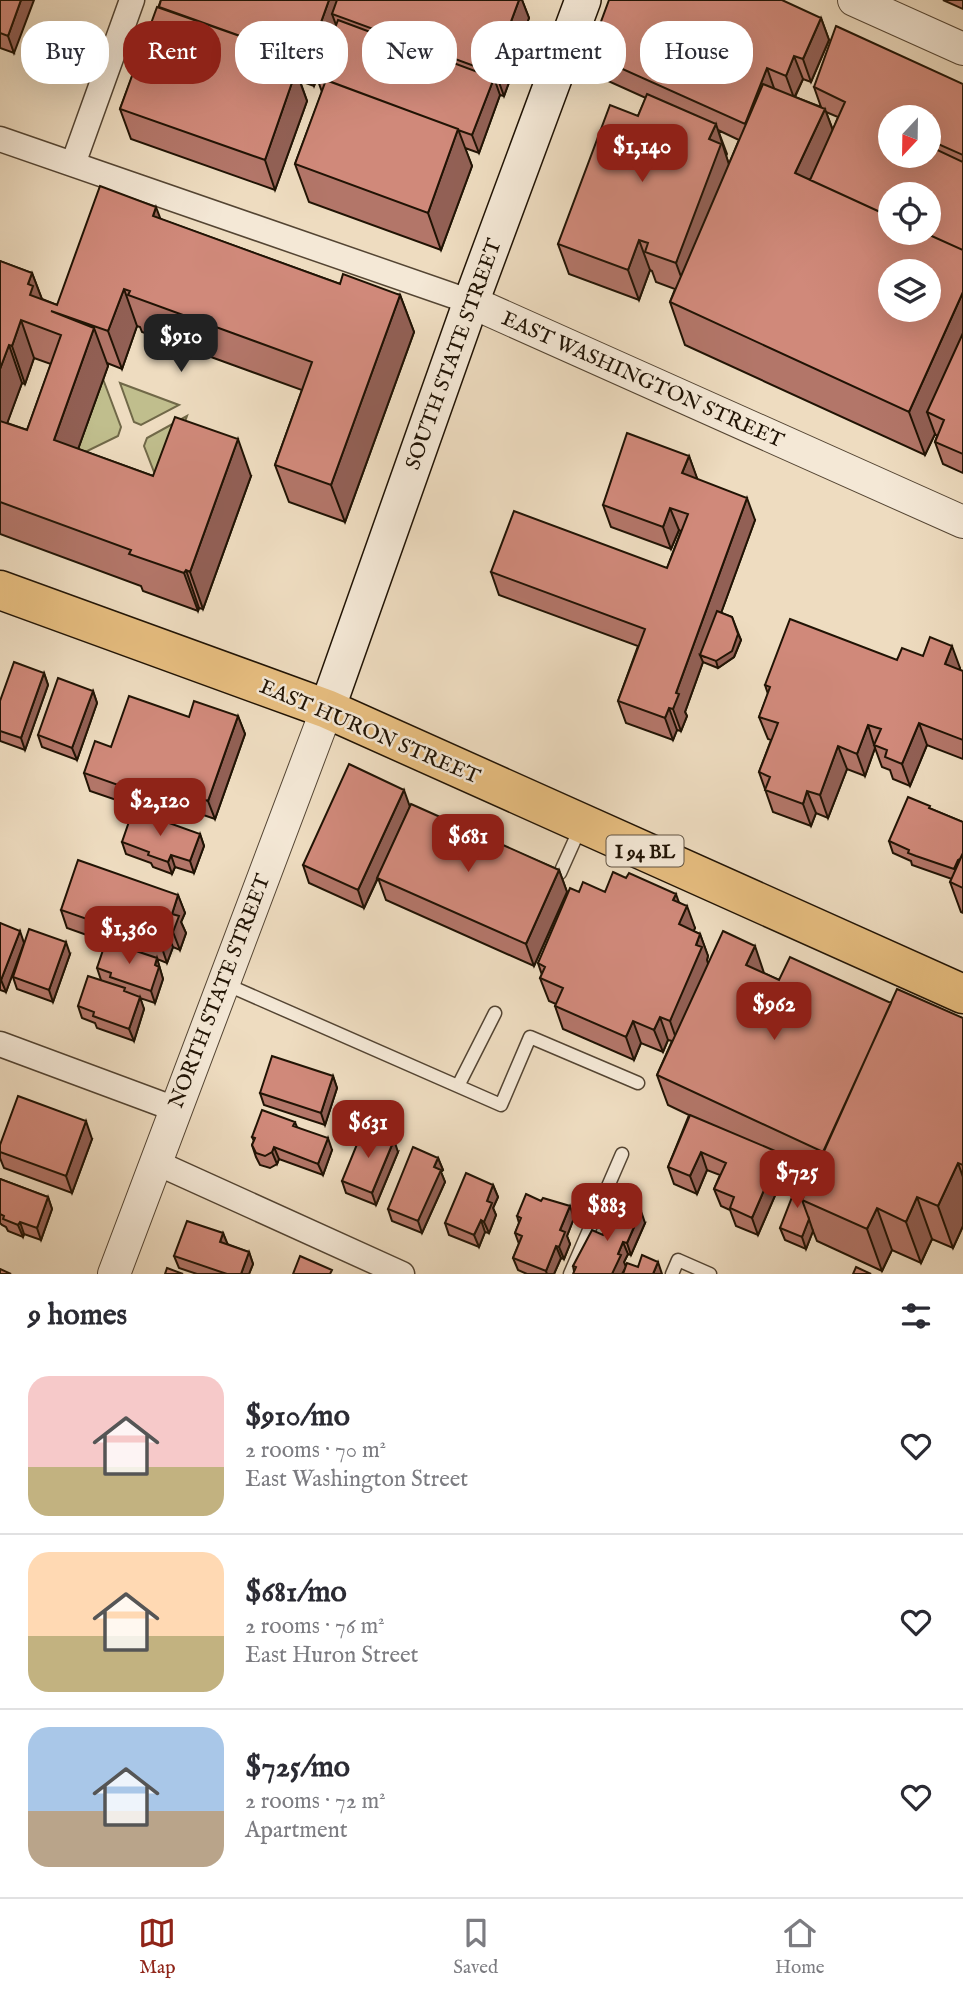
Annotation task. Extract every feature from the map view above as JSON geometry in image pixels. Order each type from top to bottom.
[{"type":"main road","name":"SOUTH STATE STREET","points":[[327,709],[471,302],[583,0]]},
{"type":"main road","name":"EAST HURON STREET","points":[[0,590],[327,709],[963,994]]},
{"type":"street","points":[[72,164],[132,0]]},
{"type":"street","points":[[853,0],[963,49]]},
{"type":"street","name":"EAST WASHINGTON STREET","points":[[0,139],[471,302],[963,523]]},
{"type":"street","name":"NORTH STATE STREET","points":[[114,1274],[327,709]]},
{"type":"street","points":[[0,1044],[175,1109]]},
{"type":"street","points":[[155,1161],[402,1274]]},
{"type":"lane","points":[[560,873],[583,823]]},
{"type":"lane","points":[[223,982],[501,1105],[530,1037],[638,1083]]},
{"type":"lane","points":[[458,1086],[495,1013]]},
{"type":"lane","points":[[570,1274],[622,1154]]},
{"type":"lane","points":[[672,1274],[678,1259],[710,1274]]},
{"type":"shaded area","points":[[103,379],[121,427],[118,436],[75,457]]},
{"type":"shaded area","points":[[120,383],[179,405],[141,425],[134,422]]},
{"type":"shaded area","points":[[187,416],[161,490],[144,446],[147,438]]},
{"type":"building","points":[[0,0],[21,0],[8,36],[0,33]]},
{"type":"building","points":[[161,0],[329,0],[321,21],[235,21],[235,34],[221,29],[221,21],[198,21],[159,7]]},
{"type":"building","points":[[337,0],[519,0],[511,21],[471,21],[471,65],[457,60],[457,21],[362,21],[362,25],[332,14]]},
{"type":"building","points":[[609,0],[782,0],[821,18],[803,59],[794,56],[786,76],[767,68],[745,124],[656,84],[753,84],[753,21],[640,21],[640,77],[626,71],[626,21],[601,21]]},
{"type":"building","points":[[157,7],[197,21],[152,21]]},
{"type":"building","points":[[348,24],[362,29],[362,84],[457,84],[457,64],[471,69],[471,84],[492,84],[472,135],[336,84],[348,84]]},
{"type":"building","points":[[836,26],[963,84],[963,155],[942,146],[942,105],[878,105],[878,168],[942,168],[942,152],[963,162],[963,250],[941,240],[941,182],[878,182],[878,211],[810,180],[845,102],[814,87]]},
{"type":"building","points":[[221,29],[235,34],[235,84],[291,84],[265,160],[120,109],[129,84],[221,84]]},
{"type":"building","points":[[325,84],[337,84],[458,129],[428,213],[295,164]]},
{"type":"building","points":[[763,84],[825,109],[795,173],[878,211],[878,245],[941,245],[941,240],[963,250],[963,292],[909,412],[670,302]]},
{"type":"building","points":[[647,94],[716,124],[709,139],[721,144],[676,263],[645,252],[648,243],[639,240],[628,270],[558,244],[610,105],[638,116]]},
{"type":"building","points":[[100,186],[156,207],[153,216],[340,284],[343,274],[400,295],[331,485],[275,465],[312,362],[128,295],[130,291],[124,289],[108,331],[51,311],[94,328],[54,440],[153,476],[175,417],[238,439],[190,572],[186,570],[184,573],[129,554],[131,550],[0,502],[0,421],[27,430],[61,335],[21,320],[0,369],[0,261],[32,273],[28,284],[33,286],[30,295],[57,305]]},
{"type":"building","points":[[963,333],[963,454],[935,442],[944,420],[927,412]]},
{"type":"building","points":[[627,433],[689,456],[682,473],[747,498],[676,693],[679,694],[673,709],[669,708],[665,718],[618,701],[645,629],[491,572],[514,511],[667,568],[688,514],[670,508],[663,527],[603,505]]},
{"type":"building","points":[[717,611],[732,617],[738,634],[732,651],[716,661],[700,655]]},
{"type":"building","points":[[790,619],[897,660],[902,648],[923,656],[930,637],[952,646],[945,664],[963,671],[963,740],[919,723],[902,764],[885,757],[887,750],[874,745],[881,729],[868,725],[857,754],[838,746],[820,795],[807,791],[803,804],[765,790],[770,777],[759,772],[778,723],[759,717],[770,687],[765,685]]},
{"type":"building","points":[[14,662],[44,673],[21,738],[0,731],[0,701]]},
{"type":"building","points":[[58,678],[93,691],[72,748],[38,735]]},
{"type":"building","points":[[129,696],[189,717],[194,701],[238,716],[208,801],[170,788],[166,802],[84,773],[95,741],[111,747]]},
{"type":"building","points":[[349,764],[404,790],[358,890],[303,865]]},
{"type":"building","points":[[908,797],[963,822],[963,853],[954,869],[908,853],[909,850],[889,841]]},
{"type":"building","points":[[411,804],[559,870],[526,944],[377,878]]},
{"type":"building","points":[[133,810],[200,834],[190,861],[171,855],[168,862],[122,842]]},
{"type":"building","points":[[963,853],[963,888],[950,882]]},
{"type":"building","points":[[78,860],[178,895],[172,914],[179,916],[173,932],[166,930],[161,945],[61,910]]},
{"type":"building","points":[[613,872],[626,878],[629,873],[676,894],[673,900],[687,906],[679,924],[700,934],[696,945],[702,947],[670,1021],[660,1017],[654,1030],[633,1021],[626,1037],[555,1006],[563,988],[540,978],[545,967],[538,963],[570,888],[579,892],[583,882],[605,892]]},
{"type":"building","points":[[0,923],[20,931],[1,980],[0,980]]},
{"type":"building","points":[[29,929],[66,942],[49,990],[13,977]]},
{"type":"building","points":[[723,931],[755,946],[746,965],[779,980],[790,957],[891,1003],[823,1152],[657,1075]]},
{"type":"building","points":[[105,944],[114,947],[115,944],[157,958],[155,965],[159,967],[151,991],[110,977],[111,973],[97,968]]},
{"type":"building","points":[[88,976],[125,988],[124,991],[140,997],[129,1029],[93,1016],[94,1012],[78,1006]]},
{"type":"building","points":[[897,989],[963,1018],[963,1165],[958,1163],[938,1206],[917,1197],[906,1222],[877,1208],[867,1229],[802,1200]]},
{"type":"building","points":[[272,1056],[333,1076],[321,1113],[260,1093]]},
{"type":"building","points":[[18,1096],[86,1121],[66,1176],[0,1152],[0,1145]]},
{"type":"building","points":[[262,1110],[295,1122],[293,1126],[328,1138],[318,1164],[274,1147],[272,1152],[265,1156],[256,1153],[252,1145],[255,1138],[252,1137]]},
{"type":"building","points":[[690,1115],[780,1153],[752,1218],[730,1208],[734,1197],[714,1189],[726,1163],[701,1152],[690,1176],[668,1167]]},
{"type":"building","points":[[364,1127],[394,1140],[372,1193],[342,1181]]},
{"type":"building","points":[[413,1147],[438,1158],[434,1167],[441,1170],[418,1221],[388,1209]]},
{"type":"building","points":[[466,1173],[493,1185],[487,1201],[492,1203],[484,1222],[481,1220],[474,1235],[445,1223]]},
{"type":"building","points":[[801,1174],[811,1178],[802,1200],[809,1219],[802,1237],[780,1228]]},
{"type":"building","points":[[0,1179],[48,1197],[37,1228],[3,1219],[4,1216],[0,1214]]},
{"type":"building","points":[[526,1194],[541,1201],[543,1198],[570,1206],[560,1230],[565,1232],[546,1271],[513,1258],[522,1236],[515,1233],[521,1218],[517,1216]]},
{"type":"building","points":[[618,1202],[641,1211],[627,1243],[623,1242],[618,1254],[621,1255],[612,1274],[573,1274],[576,1267],[573,1266],[592,1230],[603,1235]]},
{"type":"building","points":[[187,1221],[223,1233],[220,1242],[249,1252],[241,1274],[227,1274],[174,1256]]},
{"type":"building","points":[[642,1255],[658,1262],[653,1274],[623,1274],[627,1263],[638,1267]]},
{"type":"building","points":[[300,1256],[332,1270],[330,1274],[293,1274]]},
{"type":"building","points":[[856,1267],[871,1274],[853,1274]]},
{"type":"building","points":[[167,1268],[183,1274],[165,1274]]}]
